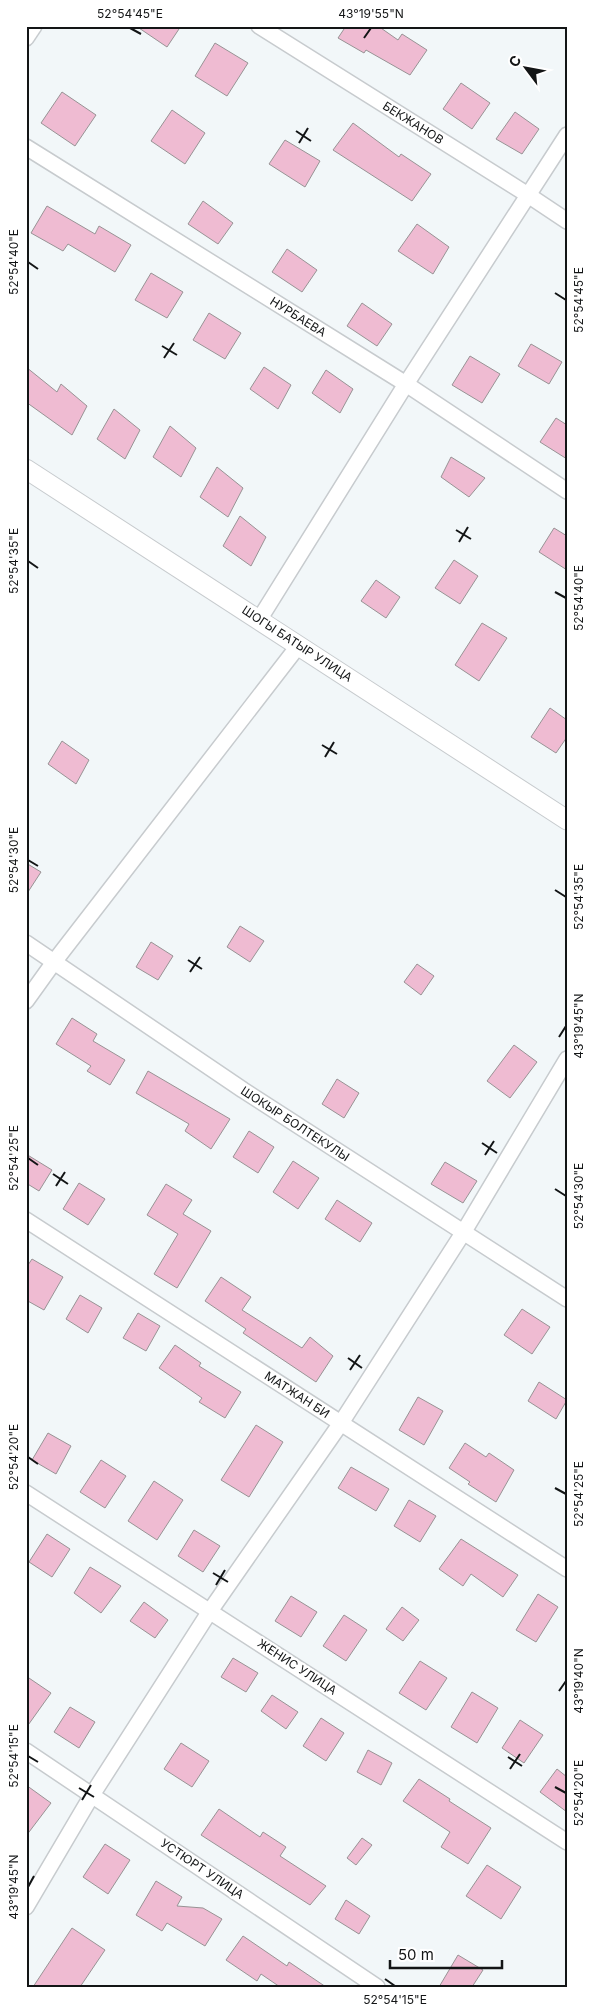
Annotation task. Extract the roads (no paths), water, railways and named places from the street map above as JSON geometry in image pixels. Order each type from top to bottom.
[{"type":"street","points":[[26,38],[34,26]]},
{"type":"street","name":"БЕКЖАНОВ","points":[[259,26],[567,221]]},
{"type":"street","points":[[259,620],[406,384],[567,135]]},
{"type":"street","name":"НУРБАЕВА","points":[[26,147],[406,384],[567,491]]},
{"type":"street","name":"ШОГЫ БАТЫР УЛИЦА","points":[[26,470],[567,820]]},
{"type":"street","points":[[26,1001],[298,645]]},
{"type":"street","name":"ШОКЫР БОЛТЕКУЛЫ","points":[[26,943],[243,1090],[567,1299]]},
{"type":"street","points":[[26,1907],[92,1795],[210,1611],[341,1423],[463,1233],[567,1060]]},
{"type":"street","name":"МАТЖАН БИ","points":[[26,1220],[567,1569]]},
{"type":"street","name":"ЖЕНИС УЛИЦА","points":[[26,1493],[567,1842]]},
{"type":"street","name":"УСТЮРТ УЛИЦА","points":[[26,1751],[377,1987]]}]
